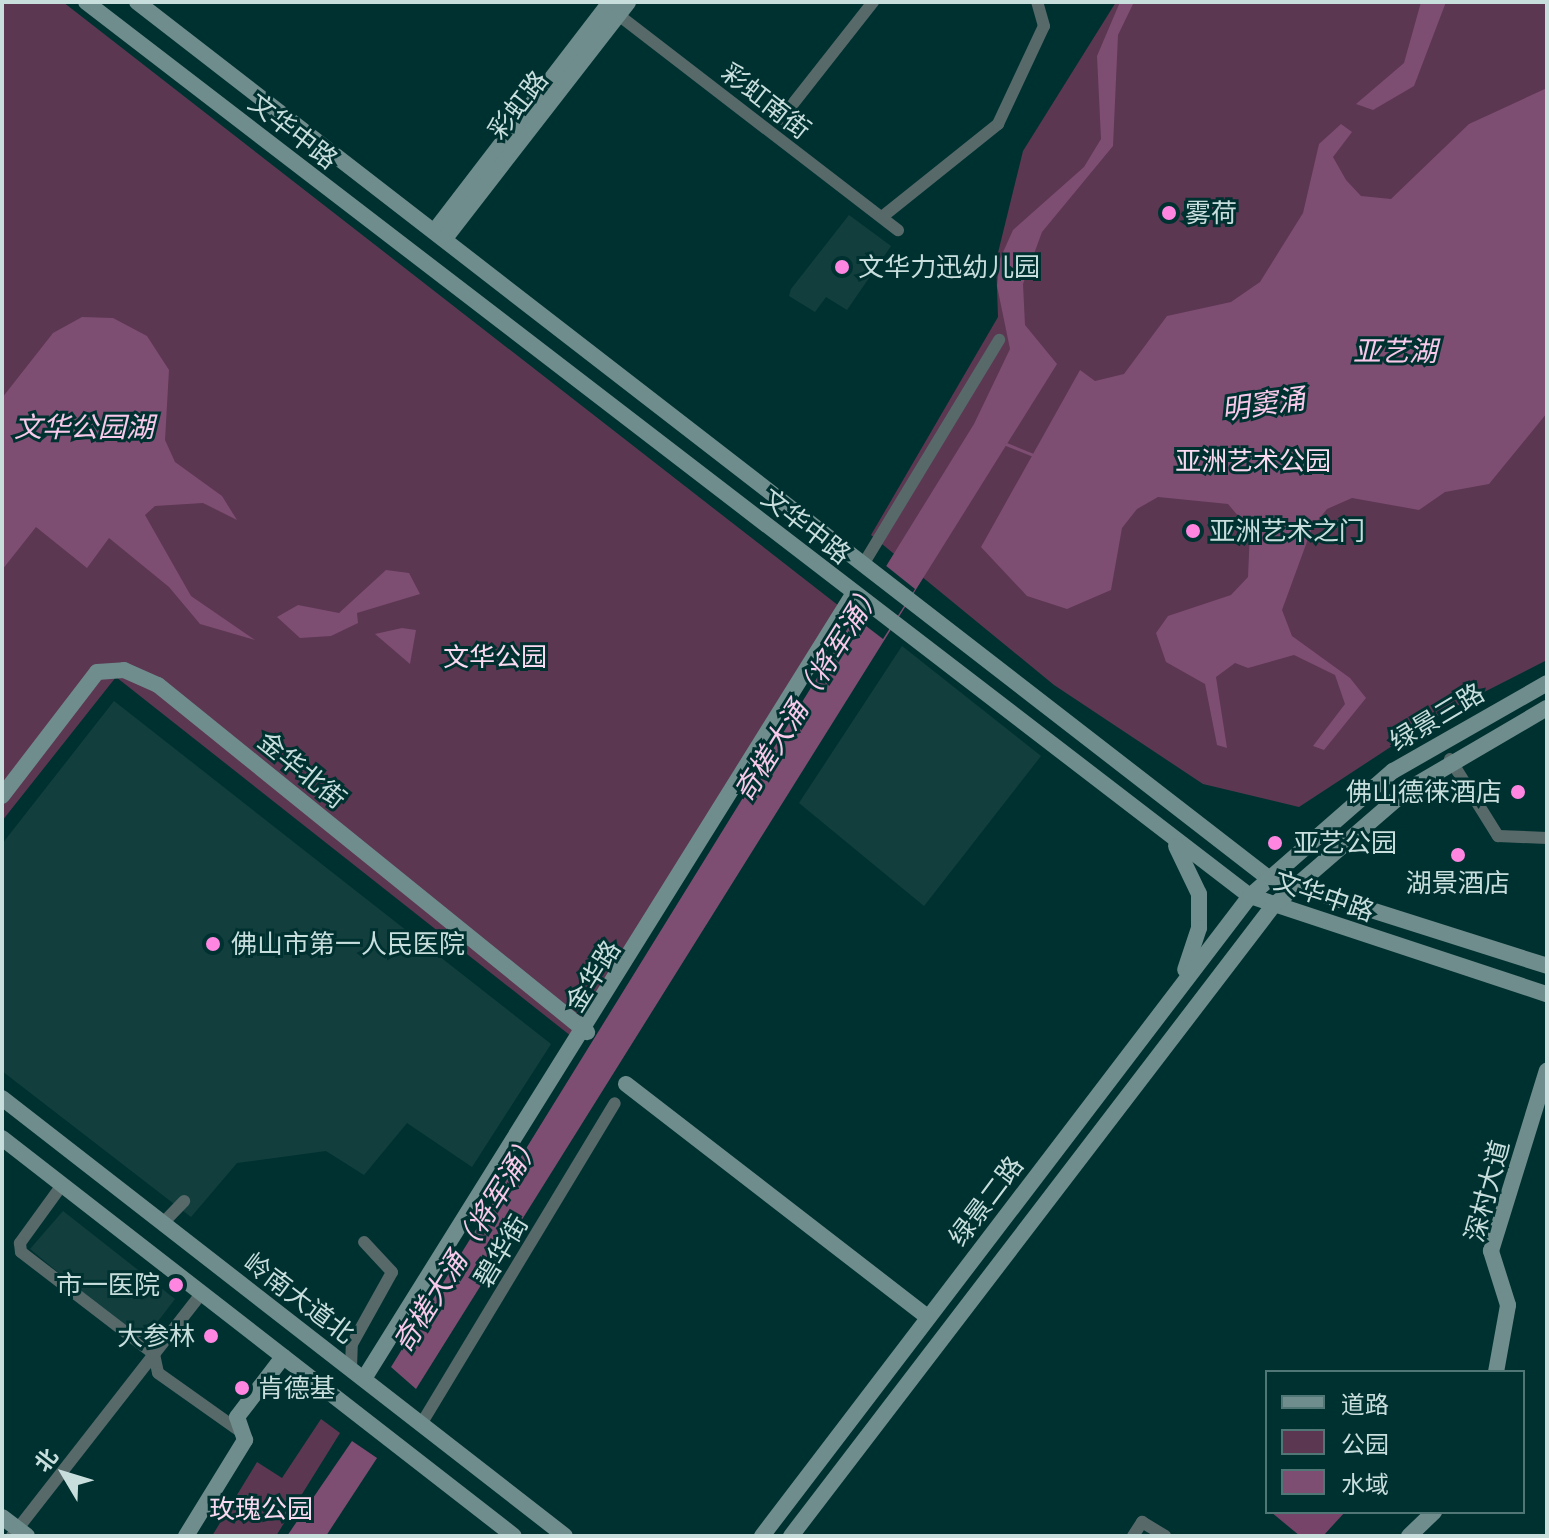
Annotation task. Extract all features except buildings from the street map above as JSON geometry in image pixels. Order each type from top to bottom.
[{"type":"main road","name":"文华中路","points":[[86,2],[1250,896],[1547,994]]},
{"type":"main road","name":"文华中路","points":[[137,2],[441,233],[864,563],[1048,715],[1267,877],[1293,888],[1547,966]]},
{"type":"main road","name":"彩虹路","points":[[441,233],[616,6]]},
{"type":"main road","name":"金华路","points":[[358,1372],[587,1032],[859,597]]},
{"type":"main road","name":"金华北街","points":[[2,796],[97,672],[124,670],[158,685],[587,1032]]},
{"type":"main road","name":"绿景三路","points":[[1250,896],[1267,877],[1393,771],[1547,683]]},
{"type":"main road","name":"绿景三路","points":[[1273,906],[1450,759],[1547,708]]},
{"type":"main road","points":[[1168,1002],[1199,928],[1199,894],[1169,834]]},
{"type":"main road","name":"绿景二路","points":[[762,1536],[1250,896]]},
{"type":"main road","name":"绿景二路","points":[[791,1536],[1273,906]]},
{"type":"main road","name":"深村大道","points":[[1496,1370],[1508,1305],[1491,1251],[1547,1070]]},
{"type":"main road","points":[[626,1084],[927,1317]]},
{"type":"main road","name":"岭南大道北","points":[[2,1098],[162,1224],[423,1421],[565,1536]]},
{"type":"main road","points":[[2,1138],[514,1536]]},
{"type":"main road","points":[[186,1536],[245,1440],[237,1417],[283,1357]]},
{"type":"main road","points":[[1409,1536],[1432,1514]]},
{"type":"main road","points":[[2,1517],[18,1534]]},
{"type":"street","points":[[781,119],[873,2]]},
{"type":"street","points":[[882,217],[998,124],[1044,26],[1037,2]]},
{"type":"street","name":"彩虹南街","points":[[616,6],[898,230]]},
{"type":"street","points":[[864,563],[999,340]]},
{"type":"street","points":[[1450,759],[1498,836],[1547,838]]},
{"type":"street","name":"碧华街","points":[[423,1421],[615,1103]]},
{"type":"street","points":[[62,1185],[20,1243],[21,1252],[154,1354],[158,1373],[240,1431]]},
{"type":"street","points":[[162,1224],[184,1201]]},
{"type":"street","points":[[358,1372],[352,1344],[392,1272],[364,1242]]},
{"type":"street","points":[[18,1534],[202,1293]]},
{"type":"street","points":[[1133,1536],[1142,1522],[1165,1536]]},
{"type":"shaded area","name":"文华力迅幼儿园","points":[[849,215],[891,246],[847,310],[826,297],[815,312],[789,296],[791,289]]},
{"type":"shaded area","points":[[902,646],[1041,756],[924,906],[799,803]]},
{"type":"shaded area","name":"佛山市第一人民医院","points":[[114,701],[551,1044],[472,1167],[407,1123],[364,1175],[326,1151],[237,1163],[191,1217],[2,1071],[2,844]]},
{"type":"shaded area","points":[[63,1211],[175,1299],[142,1342],[30,1249]]},
{"type":"shaded area","points":[[1273,1514],[1343,1514],[1323,1536],[1300,1536]]},
{"type":"green space","name":"文华公园","points":[[2,2],[63,2],[839,606],[576,1040],[116,677],[2,821]]},
{"type":"green space","name":"亚洲艺术公园","points":[[1116,2],[1547,2],[1547,660],[1441,714],[1299,807],[1203,784],[1054,685],[871,535],[998,317],[996,261],[1023,151]]},
{"type":"green space","name":"玫瑰公园","points":[[321,1419],[340,1433],[276,1536],[212,1536],[257,1462],[282,1478]]},
{"type":"water","points":[[1120,2],[1134,2],[1118,35],[1113,146],[1042,232],[1023,284],[1025,325],[1057,364],[416,1389],[391,1367],[974,424],[1010,349],[997,286],[1000,259],[1013,230],[1084,167],[1101,139],[1097,56]]},
{"type":"water","points":[[1421,2],[1446,2],[1414,86],[1373,110],[1356,104],[1404,63]]},
{"type":"water","name":"亚艺湖","points":[[1547,88],[1547,413],[1489,484],[1445,492],[1419,510],[1352,498],[1327,509],[1312,528],[1282,610],[1292,636],[1350,678],[1366,698],[1324,750],[1313,746],[1345,704],[1335,675],[1294,655],[1248,668],[1235,663],[1216,677],[1227,748],[1217,745],[1205,684],[1166,662],[1156,633],[1168,616],[1231,595],[1248,577],[1250,530],[1228,504],[1158,497],[1137,509],[1122,528],[1111,590],[1067,609],[1027,596],[981,547],[1080,370],[1095,381],[1124,374],[1167,316],[1231,302],[1260,282],[1303,213],[1319,144],[1341,124],[1352,132],[1333,157],[1346,180],[1361,196],[1391,199],[1469,124]]},
{"type":"water","name":"文华公园湖","points":[[82,317],[113,318],[147,336],[169,370],[165,440],[175,462],[222,496],[237,520],[203,503],[155,506],[145,515],[191,596],[255,640],[200,624],[169,587],[109,538],[87,568],[36,527],[2,570],[2,398],[53,333]]},
{"type":"water","points":[[386,570],[409,573],[420,594],[357,613],[358,623],[331,636],[300,638],[277,617],[298,605],[339,613]]},
{"type":"water","points":[[402,628],[416,630],[410,664],[375,634]]},
{"type":"water","points":[[352,1441],[377,1458],[326,1536],[287,1536]]},
{"type":"pier","points":[[885,565],[915,589],[883,639],[853,616]]},
{"type":"waterway","name":"明窦涌","points":[[1006,444],[1033,455]]},
{"type":"place","name":"雾荷","points":[[1169,213]]},
{"type":"place","name":"文华力迅幼儿园","points":[[842,267]]},
{"type":"place","name":"亚洲艺术之门","points":[[1193,531]]},
{"type":"place","name":"佛山德徕酒店","points":[[1518,792]]},
{"type":"place","name":"亚艺公园","points":[[1275,843]]},
{"type":"place","name":"湖景酒店","points":[[1458,855]]},
{"type":"place","name":"佛山市第一人民医院","points":[[213,944]]},
{"type":"place","name":"市一医院","points":[[176,1285]]},
{"type":"place","name":"大参林","points":[[211,1336]]},
{"type":"place","name":"肯德基","points":[[242,1388]]},
{"type":"water label","name":"奇槎大涌（将军涌）","points":[[807,691]]},
{"type":"water label","name":"奇槎大涌（将军涌）","points":[[466,1242]]}]
